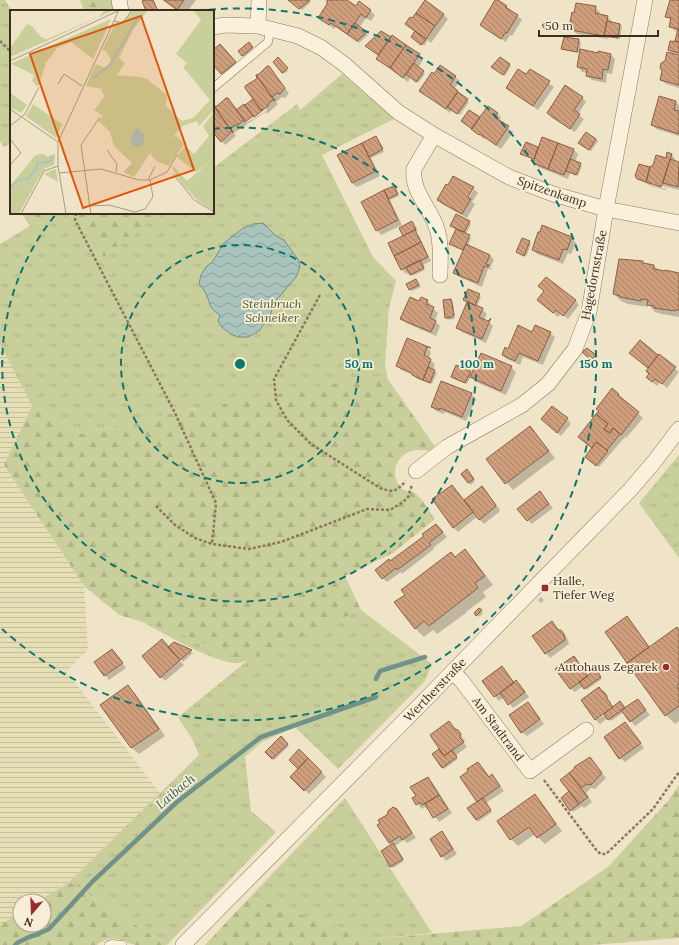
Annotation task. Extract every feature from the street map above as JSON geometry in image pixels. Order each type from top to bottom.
[{"type":"street","points":[[119,0],[121,10]]},
{"type":"street","points":[[259,0],[264,28]]},
{"type":"street","name":"Hagedornstraße","points":[[416,471],[447,447],[522,405],[548,384],[575,349],[589,312],[643,1]]},
{"type":"street","name":"Spitzenkamp","points":[[214,27],[225,25],[264,28],[298,36],[322,48],[344,64],[398,112],[434,135],[508,177],[553,194],[606,210],[679,223]]},
{"type":"street","points":[[434,135],[414,169],[413,175],[415,186],[437,228],[441,245],[440,275]]},
{"type":"street","name":"Wertherstraße","points":[[183,945],[453,672],[630,490],[679,429]]},
{"type":"street","name":"Am Stadtrand","points":[[453,672],[462,680],[530,771],[586,730]]},
{"type":"lane","points":[[214,87],[268,42],[264,28]]},
{"type":"lane","points":[[109,945],[122,945]]},
{"type":"path","points":[[0,41],[10,51]]},
{"type":"path","points":[[76,214],[75,220],[174,411],[216,503],[212,544]]},
{"type":"path","points":[[320,295],[274,379],[276,400],[287,420],[311,444],[380,488],[389,491],[397,490],[416,471]]},
{"type":"path","points":[[156,506],[174,525],[195,538],[212,544],[249,548],[281,542],[367,509],[390,510],[403,502],[408,496],[416,471]]},
{"type":"path","points":[[530,771],[542,778],[597,851],[601,854],[606,854],[653,809],[679,772]]},
{"type":"shaded area","points":[[0,344],[32,406],[4,465],[84,586],[88,650],[66,671],[160,793],[69,882],[52,893],[12,893],[12,918],[0,925]]},
{"type":"green space","points":[[0,0],[5,0],[11,10],[10,10],[10,144],[4,147],[0,141]]},
{"type":"green space","points":[[80,0],[114,0],[115,10],[84,10]]},
{"type":"green space","name":"Steinbruch Schneiker","points":[[342,74],[394,119],[322,155],[373,257],[396,281],[389,308],[385,366],[394,405],[403,401],[422,431],[379,455],[322,564],[347,616],[361,610],[432,664],[425,681],[338,769],[295,727],[262,742],[245,757],[251,811],[276,832],[167,945],[69,882],[199,755],[192,739],[178,717],[247,661],[238,663],[228,662],[199,652],[129,614],[197,408],[82,434],[32,406],[0,344],[0,244],[30,226],[64,214],[73,214],[104,256],[156,214],[214,214],[214,167],[297,104],[300,110]]},
{"type":"green space","points":[[22,214],[64,214],[30,226]]},
{"type":"green space","points":[[73,214],[158,214],[104,257]]},
{"type":"green space","points":[[385,375],[436,448],[432,451],[419,450],[411,451],[405,454],[398,462],[395,472],[400,487],[416,494],[435,519],[393,553],[345,576],[361,610],[246,661],[173,631],[119,615],[84,586],[4,465],[32,406],[82,434],[183,411]]},
{"type":"green space","points":[[679,455],[679,558],[639,503]]},
{"type":"green space","points":[[679,785],[679,938],[591,945],[205,945],[250,897],[371,939],[521,926],[608,867],[667,802]]},
{"type":"green space","points":[[345,798],[432,933],[371,939],[250,897]]},
{"type":"green space","points":[[69,882],[167,945],[136,945],[113,938],[103,941],[97,945],[0,945],[0,925],[12,918],[12,933],[52,933],[52,893]]},
{"type":"water","points":[[263,223],[276,236],[284,240],[299,261],[300,267],[296,277],[274,303],[270,316],[259,331],[248,337],[238,337],[223,328],[218,321],[220,315],[211,307],[205,291],[199,284],[201,275],[206,267],[213,261],[224,243],[242,229],[253,224]]},
{"type":"building","points":[[153,0],[158,10],[146,10],[142,1]]},
{"type":"building","points":[[164,0],[184,0],[177,10]]},
{"type":"building","points":[[288,0],[310,0],[299,9]]},
{"type":"building","points":[[327,0],[347,0],[356,6],[359,1],[371,10],[366,18],[361,14],[347,34],[331,23],[329,25],[318,18],[327,4]]},
{"type":"building","points":[[425,0],[444,14],[435,26],[416,13]]},
{"type":"building","points":[[495,0],[498,0],[507,6],[505,7],[518,15],[507,33],[506,32],[501,39],[480,25]]},
{"type":"building","points":[[670,0],[679,0],[679,29],[669,27],[671,18],[665,17]]},
{"type":"building","points":[[576,3],[596,6],[595,13],[608,16],[604,36],[571,30],[572,22],[570,22]]},
{"type":"building","points":[[416,13],[435,26],[426,39],[405,24],[410,17],[412,18]]},
{"type":"building","points":[[607,21],[620,24],[618,38],[604,36]]},
{"type":"building","points":[[547,22],[551,28],[546,31],[542,25]]},
{"type":"building","points":[[355,23],[367,32],[357,41],[347,34]]},
{"type":"building","points":[[679,29],[679,42],[675,41]]},
{"type":"building","points":[[381,31],[391,37],[378,55],[365,46]]},
{"type":"building","points":[[415,31],[426,39],[421,45],[411,37]]},
{"type":"building","points":[[392,35],[406,45],[390,68],[376,59]]},
{"type":"building","points":[[564,37],[579,39],[577,52],[561,49]]},
{"type":"building","points":[[670,41],[679,42],[679,53],[668,50]]},
{"type":"building","points":[[249,42],[253,47],[242,56],[238,51]]},
{"type":"building","points":[[220,44],[236,62],[221,74],[214,66],[214,49]]},
{"type":"building","points":[[406,45],[420,54],[403,78],[390,68]]},
{"type":"building","points":[[580,49],[611,54],[608,70],[603,69],[602,79],[586,76],[587,69],[577,67]]},
{"type":"building","points":[[667,52],[679,55],[679,85],[660,80],[662,71],[660,68],[661,63],[665,61]]},
{"type":"building","points":[[278,57],[288,68],[282,73],[273,62]]},
{"type":"building","points":[[500,57],[510,64],[503,75],[491,67]]},
{"type":"building","points":[[414,63],[424,71],[416,82],[406,74]]},
{"type":"building","points":[[440,65],[456,76],[450,85],[458,91],[446,109],[419,91],[432,72],[434,74]]},
{"type":"building","points":[[269,66],[285,88],[280,94],[277,93],[272,97],[256,75]]},
{"type":"building","points":[[518,69],[526,74],[530,69],[550,81],[533,106],[506,88]]},
{"type":"building","points":[[256,75],[275,101],[273,100],[263,110],[261,110],[245,88],[245,86],[257,78]]},
{"type":"building","points":[[565,85],[583,97],[574,110],[580,114],[570,129],[547,113]]},
{"type":"building","points":[[458,92],[468,99],[457,114],[447,107]]},
{"type":"building","points":[[659,96],[676,101],[674,110],[679,111],[679,134],[651,125]]},
{"type":"building","points":[[228,98],[244,120],[231,128],[233,133],[214,106],[217,106]]},
{"type":"building","points":[[253,99],[261,110],[263,110],[254,117],[245,105]]},
{"type":"building","points":[[244,104],[253,116],[245,122],[236,110]]},
{"type":"building","points":[[214,106],[232,131],[221,142],[214,133]]},
{"type":"building","points":[[488,106],[498,113],[494,117],[509,126],[496,145],[471,129]]},
{"type":"building","points":[[469,110],[480,117],[472,129],[461,121]]},
{"type":"building","points":[[586,132],[596,139],[589,150],[578,143]]},
{"type":"building","points":[[376,136],[383,149],[369,157],[362,143]]},
{"type":"building","points":[[542,137],[558,143],[548,169],[533,163]]},
{"type":"building","points":[[526,142],[538,147],[534,159],[520,154]]},
{"type":"building","points":[[362,143],[376,171],[352,183],[337,155]]},
{"type":"building","points":[[558,143],[574,149],[564,175],[548,169]]},
{"type":"building","points":[[667,152],[672,154],[661,187],[646,182],[650,167],[653,165],[656,155],[666,158]]},
{"type":"building","points":[[570,159],[581,163],[576,175],[566,171]]},
{"type":"building","points":[[670,159],[679,162],[678,187],[663,183]]},
{"type":"building","points":[[639,164],[650,167],[646,182],[637,179],[635,176]]},
{"type":"building","points":[[453,176],[474,187],[468,197],[471,199],[462,214],[437,200],[446,184],[448,185]]},
{"type":"building","points":[[394,186],[398,194],[388,199],[384,190]]},
{"type":"building","points":[[384,190],[398,220],[376,231],[361,202]]},
{"type":"building","points":[[456,214],[470,221],[464,232],[450,226]]},
{"type":"building","points":[[412,221],[416,229],[403,236],[399,228]]},
{"type":"building","points":[[542,225],[572,237],[567,250],[563,249],[559,260],[532,250]]},
{"type":"building","points":[[456,229],[470,235],[463,250],[449,244]]},
{"type":"building","points":[[415,230],[421,242],[394,256],[388,243]]},
{"type":"building","points":[[522,238],[530,241],[524,256],[516,252]]},
{"type":"building","points":[[421,242],[428,257],[401,270],[394,256]]},
{"type":"building","points":[[466,244],[490,255],[486,264],[489,265],[488,267],[484,266],[478,283],[453,273]]},
{"type":"building","points":[[619,259],[643,261],[643,263],[654,265],[654,269],[679,273],[679,310],[675,311],[654,308],[654,306],[647,305],[648,300],[641,299],[641,301],[620,297],[613,294]]},
{"type":"building","points":[[420,260],[424,268],[410,275],[406,267]]},
{"type":"building","points":[[546,277],[576,300],[563,316],[556,310],[553,313],[537,300],[544,291],[538,286]]},
{"type":"building","points":[[416,279],[419,285],[409,290],[406,284]]},
{"type":"building","points":[[468,289],[480,294],[475,305],[463,300]]},
{"type":"building","points":[[410,297],[419,301],[421,297],[428,300],[426,304],[434,307],[430,318],[436,321],[431,332],[400,319]]},
{"type":"building","points":[[451,299],[454,315],[452,317],[445,318],[443,300]]},
{"type":"building","points":[[467,302],[483,308],[479,317],[488,321],[491,318],[482,339],[456,328]]},
{"type":"building","points":[[518,325],[532,332],[535,325],[551,332],[538,361],[519,353],[515,361],[502,355],[505,347],[508,349]]},
{"type":"building","points":[[407,338],[431,348],[427,347],[424,355],[431,359],[423,380],[396,366]]},
{"type":"building","points":[[640,340],[658,355],[648,368],[629,353]]},
{"type":"building","points":[[587,348],[596,355],[591,360],[582,352]]},
{"type":"building","points":[[481,353],[512,366],[501,391],[470,377]]},
{"type":"building","points":[[659,354],[676,367],[662,384],[655,379],[652,382],[646,377],[649,374],[646,371]]},
{"type":"building","points":[[456,365],[471,371],[465,383],[451,377]]},
{"type":"building","points":[[428,367],[435,370],[430,383],[423,380]]},
{"type":"building","points":[[441,381],[472,393],[462,417],[440,408],[440,410],[431,407]]},
{"type":"building","points":[[612,388],[619,394],[618,395],[639,412],[621,435],[613,428],[610,433],[604,429],[608,424],[596,414],[599,411],[596,409]]},
{"type":"building","points":[[552,406],[568,418],[557,433],[541,419]]},
{"type":"building","points":[[596,414],[608,424],[604,429],[610,433],[613,428],[620,434],[607,450],[596,442],[592,448],[578,437]]},
{"type":"building","points":[[530,426],[549,451],[505,484],[486,459]]},
{"type":"building","points":[[596,442],[608,451],[596,466],[585,457]]},
{"type":"building","points":[[467,469],[474,479],[468,483],[461,474]]},
{"type":"building","points":[[452,485],[473,512],[453,528],[432,499]]},
{"type":"building","points":[[482,486],[496,505],[479,520],[464,500]]},
{"type":"building","points":[[540,491],[549,504],[527,521],[517,509]]},
{"type":"building","points":[[436,524],[443,532],[429,543],[431,545],[382,579],[375,570],[424,536],[422,534]]},
{"type":"building","points":[[465,549],[485,576],[475,583],[478,588],[429,626],[424,621],[415,629],[394,602],[405,595],[401,590],[451,552],[455,557]]},
{"type":"building","points":[[479,608],[482,610],[476,616],[474,613]]},
{"type":"building","points":[[627,616],[649,647],[627,663],[605,632]]},
{"type":"building","points":[[552,621],[558,630],[561,630],[564,634],[565,640],[545,654],[532,636]]},
{"type":"building","points":[[677,627],[679,630],[679,684],[677,686],[679,689],[679,706],[665,716],[627,663]]},
{"type":"building","points":[[162,639],[180,660],[160,678],[142,656]]},
{"type":"building","points":[[174,642],[192,650],[180,660],[168,647]]},
{"type":"building","points":[[112,649],[123,663],[104,676],[94,662]]},
{"type":"building","points":[[574,656],[588,676],[570,689],[555,669]]},
{"type":"building","points":[[502,666],[514,683],[494,697],[482,681]]},
{"type":"building","points":[[596,669],[601,677],[584,689],[579,682]]},
{"type":"building","points":[[516,680],[525,692],[508,705],[500,693]]},
{"type":"building","points":[[128,685],[159,729],[131,748],[100,705]]},
{"type":"building","points":[[599,687],[607,696],[607,699],[613,707],[595,720],[581,700]]},
{"type":"building","points":[[638,699],[646,710],[630,722],[621,710]]},
{"type":"building","points":[[620,701],[625,708],[608,720],[604,714]]},
{"type":"building","points":[[528,702],[540,719],[521,733],[509,715]]},
{"type":"building","points":[[449,721],[461,734],[460,738],[464,742],[444,756],[430,735]]},
{"type":"building","points":[[625,722],[641,743],[619,759],[604,737]]},
{"type":"building","points":[[281,736],[288,744],[272,759],[265,752]]},
{"type":"building","points":[[299,749],[308,758],[298,769],[289,760]]},
{"type":"building","points":[[439,749],[444,756],[452,750],[457,757],[442,768],[432,754]]},
{"type":"building","points":[[590,757],[602,773],[591,785],[587,784],[581,788],[569,773],[575,768],[574,767]]},
{"type":"building","points":[[308,758],[322,772],[304,791],[290,777]]},
{"type":"building","points":[[478,762],[489,777],[492,774],[500,786],[477,802],[460,777],[468,771],[467,769]]},
{"type":"building","points":[[569,773],[588,797],[579,804],[560,780]]},
{"type":"building","points":[[428,777],[439,795],[422,805],[420,802],[416,805],[412,798],[416,796],[410,787]]},
{"type":"building","points":[[569,791],[579,804],[570,811],[561,798]]},
{"type":"building","points":[[535,794],[556,824],[537,838],[529,827],[510,840],[497,821]]},
{"type":"building","points":[[439,795],[448,809],[433,818],[425,804]]},
{"type":"building","points":[[483,798],[491,810],[476,820],[467,808]]},
{"type":"building","points":[[393,807],[397,809],[412,833],[402,840],[400,836],[389,843],[377,825],[380,823],[378,820],[387,815],[388,811]]},
{"type":"building","points":[[442,831],[453,849],[441,857],[430,839]]},
{"type":"building","points":[[393,843],[403,859],[390,867],[381,851]]},
{"type":"waterway","name":"Laibach","points":[[376,679],[380,671],[425,657]]},
{"type":"waterway","name":"Laibach","points":[[15,945],[29,937],[49,929],[92,882],[177,802],[261,737],[376,697]]},
{"type":"place","name":"Halle, Tiefer Weg","points":[[545,588]]},
{"type":"place","name":"Autohaus Zegarek","points":[[666,667]]}]
